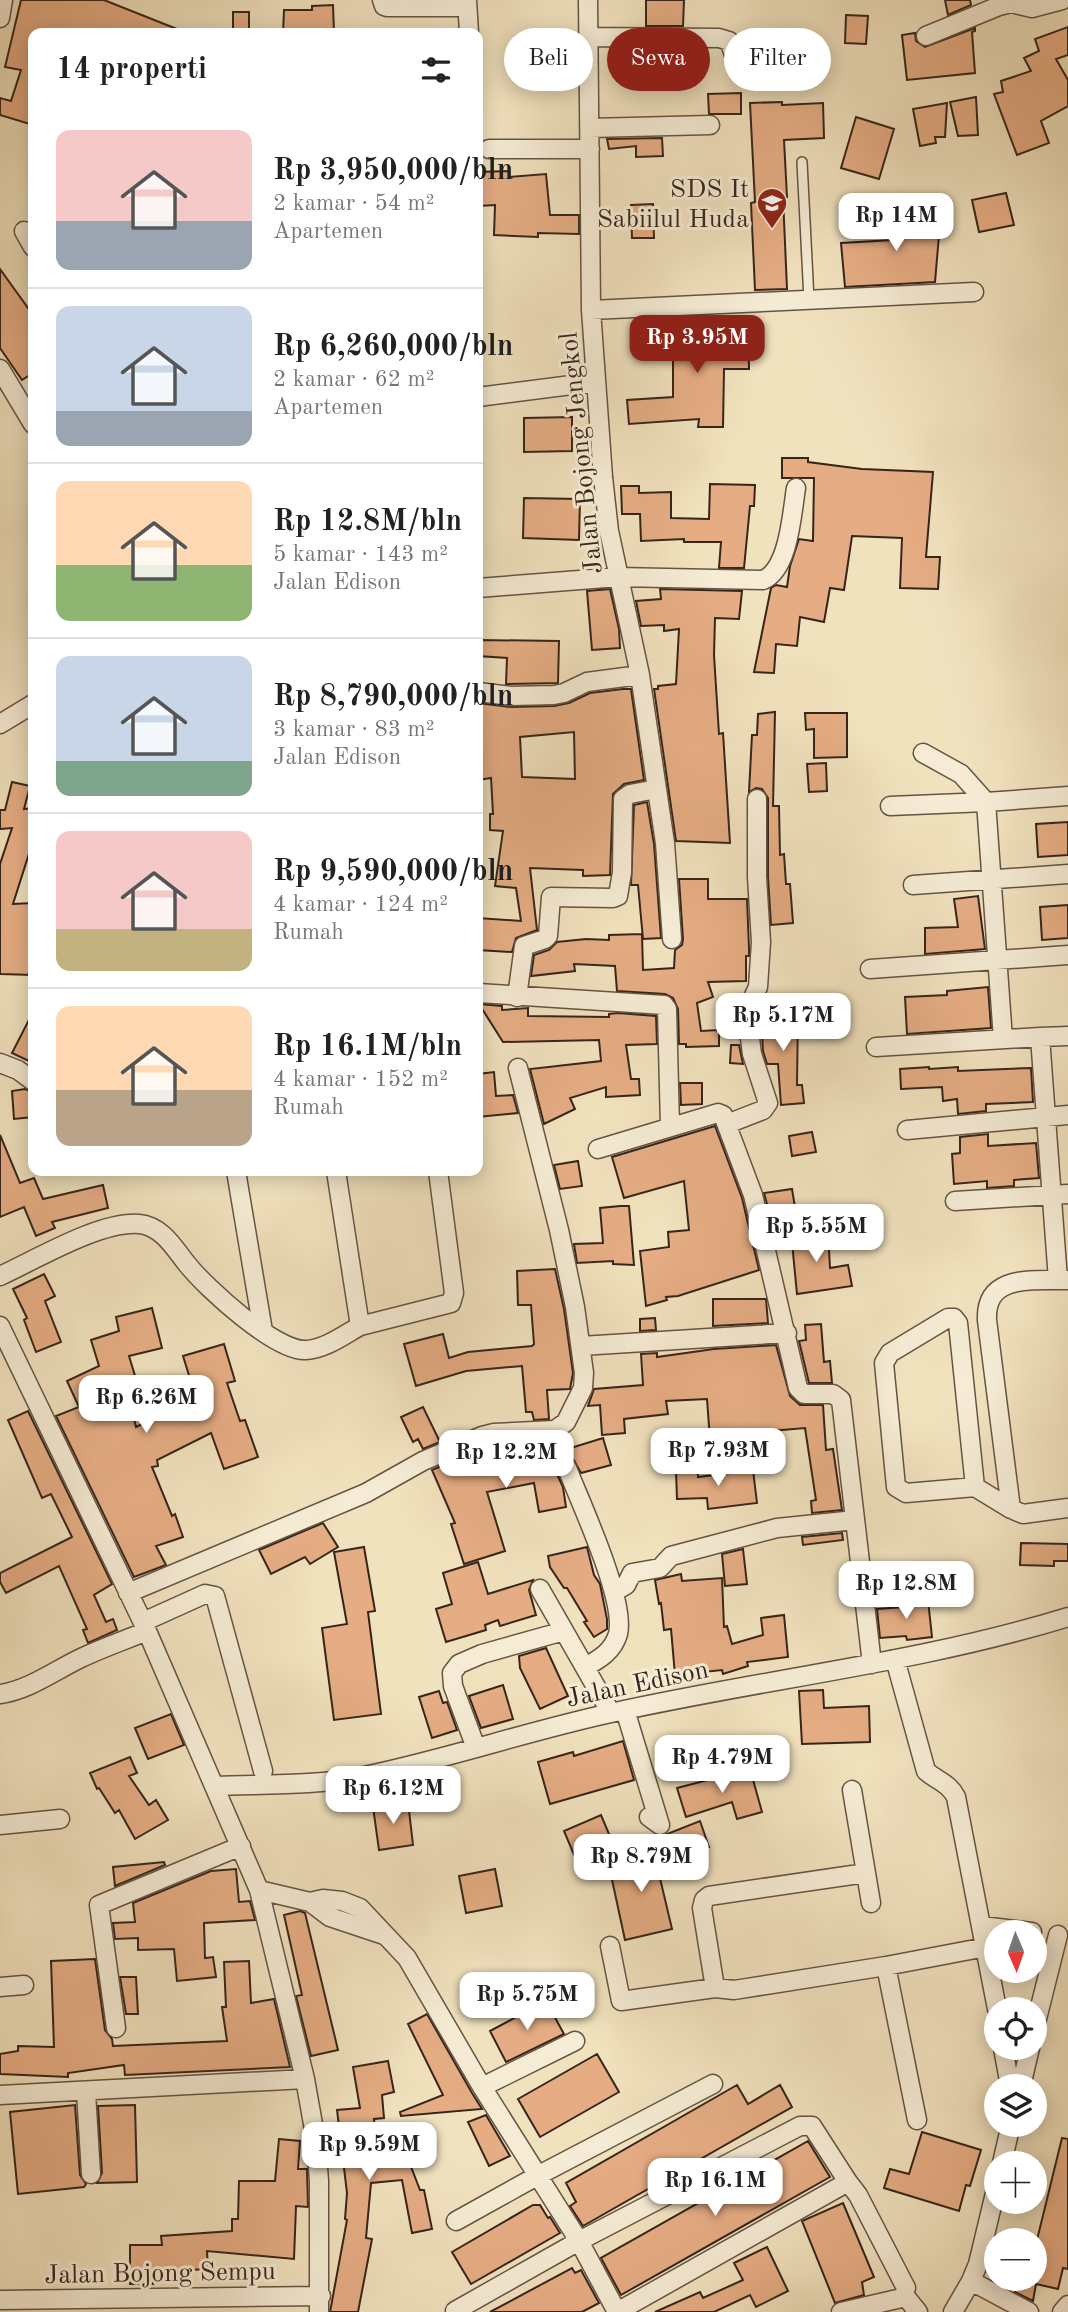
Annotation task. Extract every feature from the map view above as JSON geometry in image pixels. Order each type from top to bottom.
[{"type":"street","points":[[0,18],[3,0]]},
{"type":"street","points":[[382,0],[387,7],[467,3],[469,28]]},
{"type":"street","name":"Jalan Bojong Jengkol","points":[[588,0],[588,28]]},
{"type":"street","points":[[926,36],[999,6],[1011,4],[1032,8],[1064,0],[1068,5]]},
{"type":"street","points":[[593,37],[724,40]]},
{"type":"street","name":"Jalan Bojong Jengkol","points":[[589,91],[591,310],[609,531],[640,675],[667,853],[672,939]]},
{"type":"street","points":[[590,128],[709,125]]},
{"type":"street","points":[[489,149],[590,149]]},
{"type":"street","points":[[591,310],[974,292]]},
{"type":"street","points":[[0,369],[28,416]]},
{"type":"street","points":[[483,396],[595,382]]},
{"type":"street","points":[[483,588],[618,577],[763,580],[776,571],[783,555],[796,488]]},
{"type":"street","points":[[483,693],[511,696],[554,695],[587,682],[640,675]]},
{"type":"street","points":[[0,724],[28,707]]},
{"type":"street","points":[[923,753],[961,774],[986,802],[1003,1039]]},
{"type":"street","points":[[517,996],[524,946],[548,936],[551,897],[618,896],[622,873],[623,799],[630,794],[657,789]]},
{"type":"street","points":[[890,806],[1068,796]]},
{"type":"street","points":[[727,1124],[767,1108],[768,1103],[752,1054],[749,1031],[750,1004],[758,987],[761,942],[757,877],[757,799]]},
{"type":"street","points":[[913,885],[1068,874]]},
{"type":"street","points":[[870,969],[1068,956]]},
{"type":"street","points":[[483,993],[664,1004],[667,1009],[670,1126]]},
{"type":"street","points":[[876,1047],[1068,1035]]},
{"type":"street","points":[[1012,1509],[987,1320],[988,1305],[994,1291],[1007,1283],[1063,1280],[1060,1195],[1046,1117],[1040,1037]]},
{"type":"street","points":[[0,1063],[28,1076]]},
{"type":"street","points":[[128,1593],[366,1493],[423,1461],[482,1436],[559,1429],[566,1422],[583,1388],[581,1346],[559,1230],[518,1068]]},
{"type":"street","points":[[598,1149],[670,1126],[718,1113],[723,1115],[753,1195],[787,1333],[796,1383],[804,1394],[833,1394],[841,1400],[872,1664]]},
{"type":"street","points":[[907,1130],[1068,1115]]},
{"type":"street","points":[[237,1176],[263,1331]]},
{"type":"street","points":[[337,1176],[360,1326]]},
{"type":"street","points":[[0,1276],[97,1231],[119,1225],[142,1224],[155,1229],[167,1239],[192,1271],[216,1295],[288,1347],[306,1350],[325,1345],[360,1326],[451,1303],[454,1293],[439,1176]]},
{"type":"street","points":[[955,1201],[1060,1195]]},
{"type":"street","points":[[975,1487],[958,1323],[951,1317],[890,1353],[884,1363],[896,1487],[906,1493],[975,1487],[1023,1514],[1068,1508]]},
{"type":"street","points":[[0,1326],[145,1626],[260,1890],[305,2079],[316,2141],[320,2304]]},
{"type":"street","points":[[581,1346],[787,1333]]},
{"type":"street","points":[[567,1468],[619,1609],[618,1635],[604,1656],[585,1667]]},
{"type":"street","points":[[614,1592],[626,1586],[632,1573],[660,1568],[671,1556],[777,1528],[855,1520]]},
{"type":"street","points":[[540,1589],[585,1667],[618,1712],[660,1825],[649,1817]]},
{"type":"street","points":[[0,1694],[30,1684],[205,1594],[215,1596],[263,1771]]},
{"type":"street","name":"Jalan Edison","points":[[216,1786],[334,1781],[618,1712],[872,1664],[997,1637],[1068,1617]]},
{"type":"street","points":[[476,1748],[453,1686],[452,1673],[459,1664],[482,1654],[564,1631]]},
{"type":"street","points":[[895,1659],[926,1772],[945,1782],[956,1797],[984,1940]]},
{"type":"street","points":[[852,1790],[871,1903]]},
{"type":"street","points":[[0,1825],[60,1819]]},
{"type":"street","points":[[116,2028],[99,1906],[241,1846]]},
{"type":"street","points":[[715,1988],[702,1908],[704,1900],[709,1896],[866,1873]]},
{"type":"street","points":[[260,1890],[310,1902],[323,1899],[342,1901],[360,1908],[407,1958],[482,2087],[579,2241],[617,2312],[848,2182]]},
{"type":"street","points":[[1044,1997],[1063,1935]]},
{"type":"street","points":[[610,1947],[621,2001],[715,1988],[734,1990],[984,1947]]},
{"type":"street","points":[[886,1966],[917,2120]]},
{"type":"street","points":[[0,1987],[24,1985]]},
{"type":"street","points":[[482,2087],[575,2041]]},
{"type":"street","points":[[0,2095],[305,2079]]},
{"type":"street","points":[[456,2221],[713,2084]]},
{"type":"street","points":[[86,2092],[91,2174]]},
{"type":"street","points":[[455,2311],[579,2241],[780,2135],[807,2124],[820,2135],[858,2195],[906,2288]]},
{"type":"street","points":[[953,2312],[978,2264],[990,2214]]},
{"type":"street","points":[[968,2285],[1029,2312]]},
{"type":"street","points":[[841,2312],[906,2297],[918,2312]]},
{"type":"street","name":"Jalan Bojong Sempu","points":[[0,2300],[320,2304]]},
{"type":"street","points":[[1062,2312],[1068,2305]]},
{"type":"lane","points":[[802,162],[809,300]]},
{"type":"building","points":[[21,0],[104,0],[174,28],[28,28],[28,123],[0,115],[0,98],[11,101],[21,70],[5,67]]},
{"type":"building","points":[[646,0],[684,0],[683,26],[646,26]]},
{"type":"building","points":[[945,0],[970,0],[971,5],[948,15]]},
{"type":"building","points":[[333,5],[334,28],[283,28],[284,10],[312,10],[312,6]]},
{"type":"building","points":[[233,12],[249,12],[249,28],[233,28]]},
{"type":"building","points":[[846,15],[868,16],[866,44],[845,43]]},
{"type":"building","points":[[1068,27],[1068,55],[1056,59],[1068,80],[1068,106],[1041,121],[1049,143],[1017,155],[994,94],[1003,92],[1001,81],[1031,71],[1024,58],[1039,51],[1035,39]]},
{"type":"building","points":[[975,28],[972,32],[975,73],[907,80],[902,35],[915,33],[916,41],[925,47]]},
{"type":"building","points":[[741,93],[741,114],[709,114],[708,94]]},
{"type":"building","points":[[976,97],[978,135],[958,136],[950,102]]},
{"type":"building","points":[[782,102],[782,105],[823,103],[824,138],[784,140],[787,197],[783,197],[787,289],[755,290],[751,203],[755,202],[750,103]]},
{"type":"building","points":[[947,103],[945,137],[935,137],[936,143],[920,146],[913,109]]},
{"type":"building","points":[[856,117],[894,129],[879,179],[841,168]]},
{"type":"building","points":[[662,138],[663,156],[636,157],[636,146],[609,149],[607,139]]},
{"type":"building","points":[[509,171],[509,177],[546,174],[550,215],[579,215],[579,234],[538,233],[538,237],[494,235],[495,205],[483,206],[483,172]]},
{"type":"building","points":[[1006,193],[1014,225],[979,232],[972,200]]},
{"type":"building","points":[[653,204],[654,238],[632,238],[631,205]]},
{"type":"building","points":[[895,210],[941,212],[935,282],[845,287],[841,243],[893,240]]},
{"type":"building","points":[[0,269],[28,308],[28,376],[22,380],[0,348]]},
{"type":"building","points":[[748,324],[749,369],[724,369],[723,427],[698,427],[699,419],[629,424],[627,400],[673,397],[673,325]]},
{"type":"building","points":[[572,417],[572,451],[524,452],[524,418]]},
{"type":"building","points":[[782,458],[808,458],[808,462],[862,469],[933,472],[926,557],[940,557],[938,589],[900,588],[902,538],[852,536],[844,590],[830,588],[824,622],[800,617],[797,646],[776,644],[774,673],[754,672],[771,588],[776,585],[787,587],[790,566],[799,539],[813,541],[814,478],[782,478]]},
{"type":"building","points":[[710,484],[755,485],[754,506],[750,506],[744,568],[719,568],[721,542],[684,542],[684,539],[641,541],[640,514],[622,514],[621,486],[639,486],[639,493],[671,492],[671,518],[709,519]]},
{"type":"building","points":[[524,498],[580,499],[579,540],[523,538]]},
{"type":"building","points":[[610,589],[619,629],[620,648],[592,650],[587,591]]},
{"type":"building","points":[[660,589],[742,591],[739,619],[715,618],[714,655],[719,734],[723,733],[730,843],[676,841],[654,689],[676,684],[679,629],[664,631],[664,625],[641,626],[636,601],[661,599]]},
{"type":"building","points":[[483,640],[559,641],[558,683],[506,684],[507,658],[483,656]]},
{"type":"building","points":[[631,689],[644,780],[624,784],[613,794],[610,875],[583,876],[583,870],[530,868],[537,930],[516,938],[512,952],[483,950],[483,918],[521,921],[516,888],[495,886],[503,831],[490,830],[490,814],[493,814],[491,778],[483,779],[483,704],[511,707],[569,703],[590,693]],"holes":[[[574,732],[575,779],[522,777],[520,737]]]},
{"type":"building","points":[[775,712],[773,806],[779,806],[780,855],[784,854],[786,884],[790,884],[793,923],[771,925],[768,798],[762,789],[756,788],[749,792],[752,735],[757,735],[758,714]]},
{"type":"building","points":[[805,713],[847,713],[847,757],[814,758],[814,729],[806,730]]},
{"type":"building","points":[[826,763],[827,791],[809,792],[807,764]]},
{"type":"building","points":[[12,782],[28,786],[24,809],[28,809],[28,857],[13,904],[28,903],[28,975],[0,974],[0,864],[12,828],[0,829],[0,810],[5,810]]},
{"type":"building","points":[[647,802],[654,844],[661,938],[643,939],[638,885],[631,885],[634,805]]},
{"type":"building","points":[[1068,822],[1068,855],[1038,857],[1036,824]]},
{"type":"building","points":[[679,879],[708,879],[708,899],[747,899],[749,956],[746,956],[746,981],[708,982],[713,997],[697,1003],[701,1031],[719,1030],[719,1046],[686,1047],[686,1044],[679,1044],[678,1009],[673,998],[665,994],[617,991],[615,966],[574,964],[575,971],[531,976],[534,955],[549,950],[557,942],[609,940],[609,935],[642,934],[643,970],[674,968],[675,950],[682,945],[683,939]]},
{"type":"building","points":[[978,896],[985,949],[925,954],[925,928],[958,927],[954,899]]},
{"type":"building","points":[[1068,905],[1068,938],[1042,940],[1040,907]]},
{"type":"building","points":[[988,987],[991,1028],[907,1034],[905,997],[947,995],[947,991]]},
{"type":"building","points":[[483,1004],[502,1006],[502,1010],[528,1008],[528,1016],[609,1017],[609,1014],[618,1013],[656,1016],[657,1044],[626,1045],[631,1079],[639,1079],[640,1095],[606,1097],[606,1087],[570,1098],[575,1109],[544,1124],[530,1069],[601,1061],[599,1040],[503,1042],[483,1010]]},
{"type":"building","points":[[761,1013],[798,1013],[797,1085],[802,1085],[804,1103],[781,1105],[778,1064],[767,1064],[763,1051]]},
{"type":"building","points":[[28,1022],[28,1061],[12,1053]]},
{"type":"building","points":[[731,1045],[739,1045],[743,1064],[730,1063]]},
{"type":"building","points":[[958,1067],[958,1071],[1031,1068],[1033,1102],[986,1104],[986,1111],[958,1114],[957,1099],[943,1101],[942,1087],[901,1089],[900,1069]]},
{"type":"building","points":[[494,1072],[496,1096],[513,1095],[518,1113],[483,1116],[483,1073]]},
{"type":"building","points":[[680,1083],[702,1083],[702,1104],[681,1105]]},
{"type":"building","points":[[28,1090],[28,1118],[14,1119],[12,1091]]},
{"type":"building","points":[[715,1126],[742,1198],[759,1270],[678,1296],[666,1297],[667,1300],[646,1306],[640,1251],[669,1247],[668,1232],[689,1230],[684,1181],[624,1198],[612,1157]]},
{"type":"building","points":[[812,1132],[816,1152],[792,1156],[789,1136]]},
{"type":"building","points":[[988,1134],[988,1146],[1036,1143],[1039,1178],[1014,1180],[1014,1186],[987,1188],[987,1181],[954,1184],[952,1154],[960,1153],[960,1137]]},
{"type":"building","points":[[0,1135],[20,1183],[34,1178],[43,1199],[103,1185],[108,1208],[52,1222],[55,1228],[36,1236],[24,1207],[0,1217]]},
{"type":"building","points":[[578,1161],[582,1186],[560,1189],[554,1165]]},
{"type":"building","points":[[792,1189],[795,1207],[768,1208],[764,1193]]},
{"type":"building","points":[[629,1206],[634,1265],[613,1264],[613,1261],[577,1263],[574,1244],[603,1243],[600,1208]]},
{"type":"building","points":[[828,1231],[830,1268],[848,1265],[852,1286],[797,1294],[791,1232]]},
{"type":"building","points":[[555,1269],[573,1373],[570,1389],[547,1390],[549,1419],[534,1420],[532,1412],[526,1412],[522,1366],[466,1371],[416,1386],[404,1344],[443,1334],[449,1358],[468,1352],[532,1346],[531,1305],[518,1305],[517,1271]]},
{"type":"building","points":[[44,1274],[55,1296],[45,1301],[61,1342],[36,1352],[24,1320],[27,1318],[13,1289]]},
{"type":"building","points":[[713,1299],[766,1299],[768,1323],[713,1326]]},
{"type":"building","points":[[152,1308],[162,1348],[129,1356],[139,1389],[128,1393],[136,1427],[196,1398],[183,1356],[224,1344],[235,1381],[227,1383],[240,1421],[245,1420],[258,1457],[224,1469],[211,1433],[157,1460],[158,1466],[152,1467],[183,1537],[156,1546],[166,1565],[134,1577],[56,1416],[79,1407],[67,1381],[99,1366],[91,1340],[119,1331],[116,1317]]},
{"type":"building","points":[[655,1318],[656,1330],[640,1331],[640,1319]]},
{"type":"building","points":[[821,1324],[824,1362],[830,1361],[832,1383],[809,1383],[799,1341],[806,1340],[805,1325]]},
{"type":"building","points":[[776,1345],[790,1396],[800,1405],[823,1405],[826,1450],[833,1449],[842,1510],[812,1513],[811,1501],[816,1500],[805,1428],[771,1431],[776,1457],[757,1460],[753,1437],[710,1440],[707,1399],[666,1401],[668,1414],[624,1419],[625,1433],[602,1435],[600,1405],[588,1406],[594,1389],[643,1385],[641,1354],[657,1353],[657,1357],[714,1349]]},
{"type":"building","points":[[423,1407],[440,1442],[423,1449],[418,1439],[413,1442],[401,1417]]},
{"type":"building","points":[[28,1411],[112,1584],[94,1595],[106,1622],[113,1619],[117,1630],[88,1643],[83,1630],[87,1629],[59,1566],[6,1593],[0,1582],[0,1573],[72,1537],[51,1494],[42,1498],[8,1420]]},
{"type":"building","points":[[603,1438],[611,1465],[581,1473],[573,1459],[563,1457],[558,1462],[556,1472],[563,1487],[566,1507],[539,1512],[534,1483],[487,1492],[505,1551],[464,1564],[451,1524],[455,1523],[432,1470],[480,1449],[486,1463],[541,1452],[539,1442],[556,1441],[558,1452]]},
{"type":"building","points":[[698,1470],[698,1477],[753,1470],[757,1503],[708,1509],[707,1498],[677,1499],[676,1471]]},
{"type":"building","points":[[323,1523],[338,1547],[310,1564],[305,1557],[271,1574],[259,1550]]},
{"type":"building","points":[[842,1533],[843,1540],[803,1545],[802,1537]]},
{"type":"building","points":[[1021,1543],[1068,1544],[1068,1561],[1054,1561],[1054,1566],[1020,1565]]},
{"type":"building","points":[[364,1547],[375,1611],[368,1612],[381,1714],[334,1720],[322,1628],[347,1624],[334,1552]]},
{"type":"building","points":[[587,1547],[594,1575],[600,1584],[607,1619],[607,1629],[594,1637],[567,1588],[564,1588],[550,1567],[548,1556]]},
{"type":"building","points":[[743,1549],[747,1584],[725,1586],[722,1554]]},
{"type":"building","points":[[478,1562],[488,1594],[533,1580],[529,1590],[536,1615],[500,1626],[498,1620],[485,1625],[486,1630],[446,1642],[436,1609],[452,1604],[443,1573]]},
{"type":"building","points":[[681,1574],[682,1581],[722,1578],[724,1627],[727,1626],[732,1644],[763,1635],[761,1618],[784,1615],[788,1657],[747,1662],[748,1666],[723,1674],[722,1670],[675,1675],[671,1629],[664,1630],[655,1580]]},
{"type":"building","points":[[928,1600],[932,1637],[907,1640],[906,1636],[880,1638],[877,1609],[903,1607],[902,1603]]},
{"type":"building","points":[[546,1648],[568,1696],[540,1709],[520,1668],[519,1656]]},
{"type":"building","points":[[503,1685],[513,1719],[481,1728],[469,1696]]},
{"type":"building","points":[[823,1690],[824,1708],[869,1706],[870,1742],[802,1744],[799,1691]]},
{"type":"building","points":[[439,1691],[443,1703],[447,1702],[457,1730],[432,1738],[419,1697]]},
{"type":"building","points":[[171,1714],[184,1745],[148,1759],[135,1728]]},
{"type":"building","points":[[623,1741],[634,1780],[550,1804],[538,1762],[573,1752],[574,1756]]},
{"type":"building","points":[[130,1757],[137,1773],[129,1776],[149,1805],[156,1800],[168,1820],[135,1839],[119,1810],[115,1813],[99,1788],[97,1789],[90,1773]]},
{"type":"building","points":[[750,1769],[762,1812],[737,1819],[732,1802],[686,1817],[677,1788]]},
{"type":"building","points":[[408,1802],[413,1845],[379,1850],[373,1807]]},
{"type":"building","points":[[601,1815],[614,1846],[577,1862],[564,1831]]},
{"type":"building","points":[[700,1821],[709,1847],[675,1858],[667,1834]]},
{"type":"building","points":[[660,1848],[667,1872],[659,1874],[672,1929],[625,1940],[608,1861]]},
{"type":"building","points":[[164,1862],[165,1865],[115,1886],[113,1867]]},
{"type":"building","points":[[236,1869],[239,1902],[250,1901],[255,1920],[204,1923],[205,1958],[213,1957],[216,1977],[177,1981],[174,1949],[138,1950],[138,1938],[115,1939],[113,1923],[135,1922],[133,1903],[211,1871]]},
{"type":"building","points":[[495,1869],[502,1906],[466,1913],[459,1876]]},
{"type":"building","points":[[300,1911],[305,1913],[338,2050],[311,2056],[296,1996],[302,1995],[284,1915]]},
{"type":"building","points":[[95,1959],[105,2030],[112,2039],[113,2046],[227,2041],[222,2007],[226,2007],[224,1962],[249,1961],[251,2003],[274,1999],[290,2067],[125,2075],[124,2065],[68,2073],[68,2077],[0,2074],[0,2054],[18,2051],[18,2046],[54,2047],[51,1961]]},
{"type":"building","points":[[120,1977],[136,1977],[138,2014],[126,2014]]},
{"type":"building","points":[[546,2001],[564,2034],[506,2062],[490,2031]]},
{"type":"building","points":[[427,2014],[482,2109],[401,2116],[400,2112],[443,2095],[408,2024]]},
{"type":"building","points":[[597,2054],[619,2092],[540,2137],[518,2099]]},
{"type":"building","points":[[388,2061],[394,2092],[382,2095],[384,2118],[374,2119],[378,2155],[403,2146],[420,2190],[424,2190],[432,2229],[412,2233],[402,2180],[371,2183],[366,2238],[372,2239],[358,2312],[330,2312],[347,2220],[347,2193],[337,2110],[360,2108],[353,2067]]},
{"type":"building","points":[[737,2085],[748,2104],[780,2085],[792,2107],[583,2226],[570,2206],[576,2202],[566,2183]]},
{"type":"building","points":[[75,2105],[80,2175],[86,2184],[84,2187],[18,2194],[10,2112]]},
{"type":"building","points":[[135,2105],[137,2182],[97,2183],[102,2173],[98,2106]]},
{"type":"building","points":[[486,2115],[510,2156],[489,2166],[468,2122]]},
{"type":"building","points":[[922,2132],[981,2150],[970,2186],[966,2185],[959,2211],[884,2188],[890,2169],[909,2174]]},
{"type":"building","points":[[1062,2138],[1068,2139],[1068,2269],[1063,2268],[1058,2289],[1047,2286],[1047,2228],[1040,2228],[1043,2214],[1047,2214],[1047,2199]]},
{"type":"building","points":[[279,2139],[300,2141],[298,2169],[307,2169],[308,2207],[296,2206],[294,2259],[207,2251],[208,2269],[153,2272],[153,2284],[130,2284],[130,2245],[162,2245],[161,2236],[232,2231],[232,2219],[238,2219],[239,2181],[275,2181]]},
{"type":"building","points":[[808,2141],[830,2177],[621,2295],[601,2258]]},
{"type":"building","points":[[843,2203],[874,2277],[862,2282],[864,2295],[835,2303],[802,2221]]},
{"type":"building","points":[[533,2205],[540,2205],[560,2233],[471,2284],[452,2252]]},
{"type":"building","points":[[767,2247],[788,2291],[756,2307],[750,2295],[714,2312],[655,2312],[700,2292],[703,2298],[743,2280],[734,2263]]},
{"type":"building","points":[[572,2268],[575,2273],[581,2270],[599,2303],[582,2312],[490,2312]]},
{"type":"building","points":[[1035,2291],[1033,2301],[1015,2292]]},
{"type":"place","name":"SDS It Sabiilul Huda","points":[[772,230]]}]
